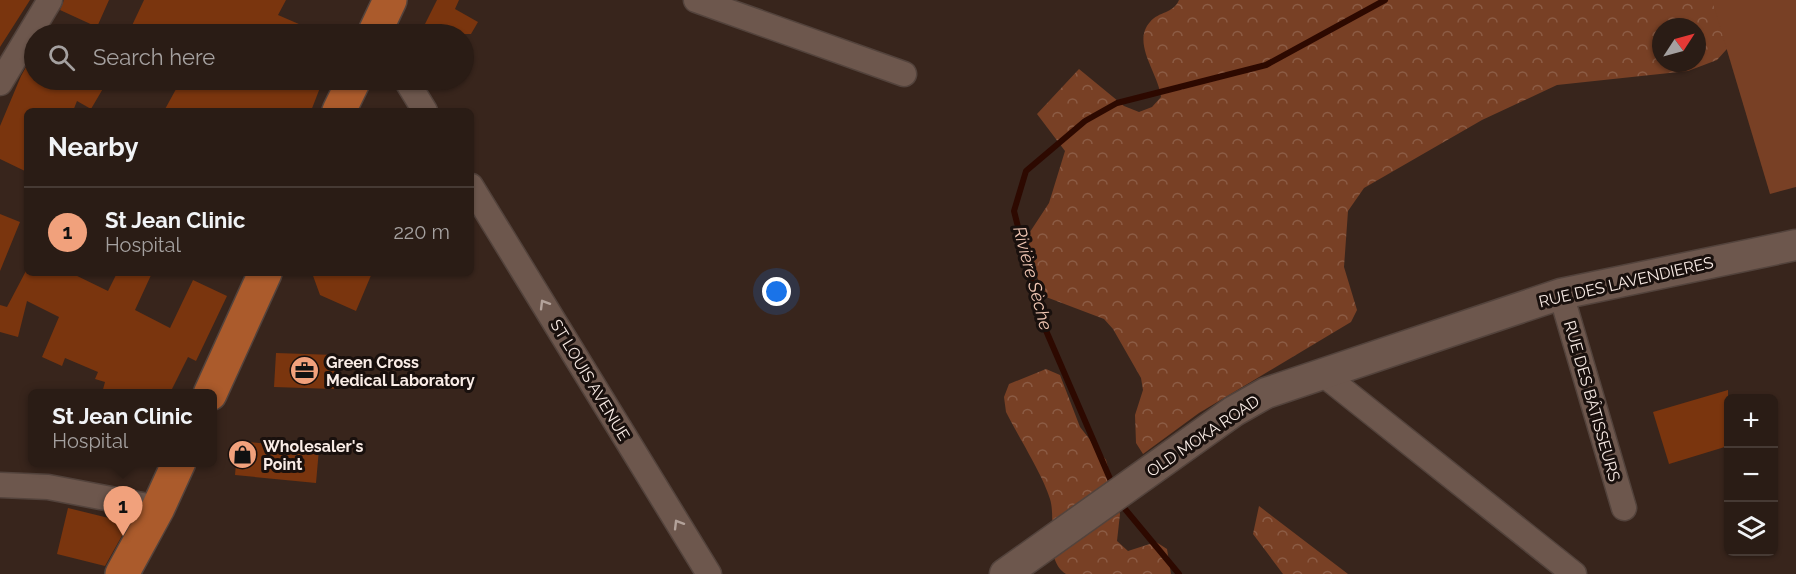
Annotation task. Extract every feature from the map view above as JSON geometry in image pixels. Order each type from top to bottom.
[{"type":"main road","points":[[380,24],[390,0]]},
{"type":"main road","points":[[340,108],[349,90]]},
{"type":"main road","points":[[212,389],[264,276]]},
{"type":"main road","points":[[122,574],[158,508],[177,467]]},
{"type":"street","points":[[36,24],[50,0]]},
{"type":"street","points":[[696,0],[904,74]]},
{"type":"street","points":[[0,83],[24,43]]},
{"type":"street","points":[[412,90],[423,108]]},
{"type":"street","name":"ST LOUIS AVENUE","points":[[474,191],[709,574]]},
{"type":"street","name":"RUE DES LAVENDIERES","points":[[1323,374],[1561,294],[1796,245]]},
{"type":"street","name":"RUE DES BÂTISSEURS","points":[[1561,294],[1624,508]]},
{"type":"street","points":[[1323,374],[1574,574]]},
{"type":"street","name":"OLD MOKA ROAD","points":[[1005,574],[1234,411],[1266,393],[1323,374]]},
{"type":"street","points":[[0,485],[48,487],[158,508]]},
{"type":"green space","points":[[1179,0],[1753,0],[1735,40],[1717,60],[1706,64],[1706,18],[1652,18],[1652,72],[1679,72],[1557,85],[1482,120],[1364,188],[1348,211],[1344,267],[1357,310],[1351,322],[1199,413],[1143,454],[1136,443],[1135,415],[1143,390],[1141,378],[1113,329],[1104,319],[1046,297],[1025,250],[1026,238],[1049,203],[1065,151],[1037,114],[1079,69],[1124,106],[1139,112],[1152,107],[1161,97],[1143,39],[1150,22],[1173,8]]},
{"type":"green space","points":[[1712,0],[1796,0],[1796,187],[1770,194]]},
{"type":"green space","points":[[1046,369],[1060,375],[1080,427],[1106,460],[1120,514],[1117,541],[1128,551],[1156,542],[1167,549],[1171,574],[1066,574],[1059,567],[1053,550],[1052,508],[1047,489],[1006,412],[1004,397],[1009,384]]},
{"type":"green space","points":[[1259,506],[1348,574],[1283,574],[1253,534]]},
{"type":"building","points":[[0,0],[30,0],[0,47]]},
{"type":"building","points":[[64,0],[109,0],[98,24],[90,24],[60,10]]},
{"type":"building","points":[[144,0],[286,0],[278,15],[299,24],[133,24]]},
{"type":"building","points":[[437,0],[459,0],[455,9],[478,22],[474,29],[474,24],[425,24]]},
{"type":"building","points":[[24,71],[24,90],[102,90],[92,108],[77,101],[74,108],[24,108],[24,171],[0,159],[0,126]]},
{"type":"building","points":[[176,90],[319,90],[312,108],[166,108]]},
{"type":"building","points":[[0,214],[20,222],[0,271]]},
{"type":"building","points":[[24,275],[77,276],[108,291],[116,276],[151,276],[135,310],[170,328],[193,280],[227,296],[196,361],[188,357],[172,389],[103,389],[105,382],[95,379],[98,372],[65,358],[62,366],[42,357],[59,317],[27,301],[18,337],[0,332],[0,305],[7,307]]},
{"type":"building","points":[[313,276],[371,276],[356,311],[320,295]]},
{"type":"building","name":"Green Cross Medical Laboratory","points":[[276,353],[335,355],[334,389],[274,387]]},
{"type":"building","points":[[1728,390],[1728,394],[1724,394],[1724,447],[1669,464],[1653,412]]},
{"type":"building","points":[[238,441],[319,449],[316,483],[235,475]]},
{"type":"building","points":[[68,508],[129,523],[105,566],[57,554]]},
{"type":"waterway","name":"Rivière Sèche","points":[[1114,488],[1041,319],[1014,211],[1026,171],[1085,121],[1117,103],[1266,65],[1385,0]]},
{"type":"waterway","name":"Rivière Sèche","points":[[1120,503],[1179,574]]},
{"type":"place","name":"Green Cross Medical Laboratory","points":[[305,371]]},
{"type":"place","name":"Wholesaler's Point","points":[[242,455]]},
{"type":"place","name":"St Jean Clinic","points":[[123,536]]}]
